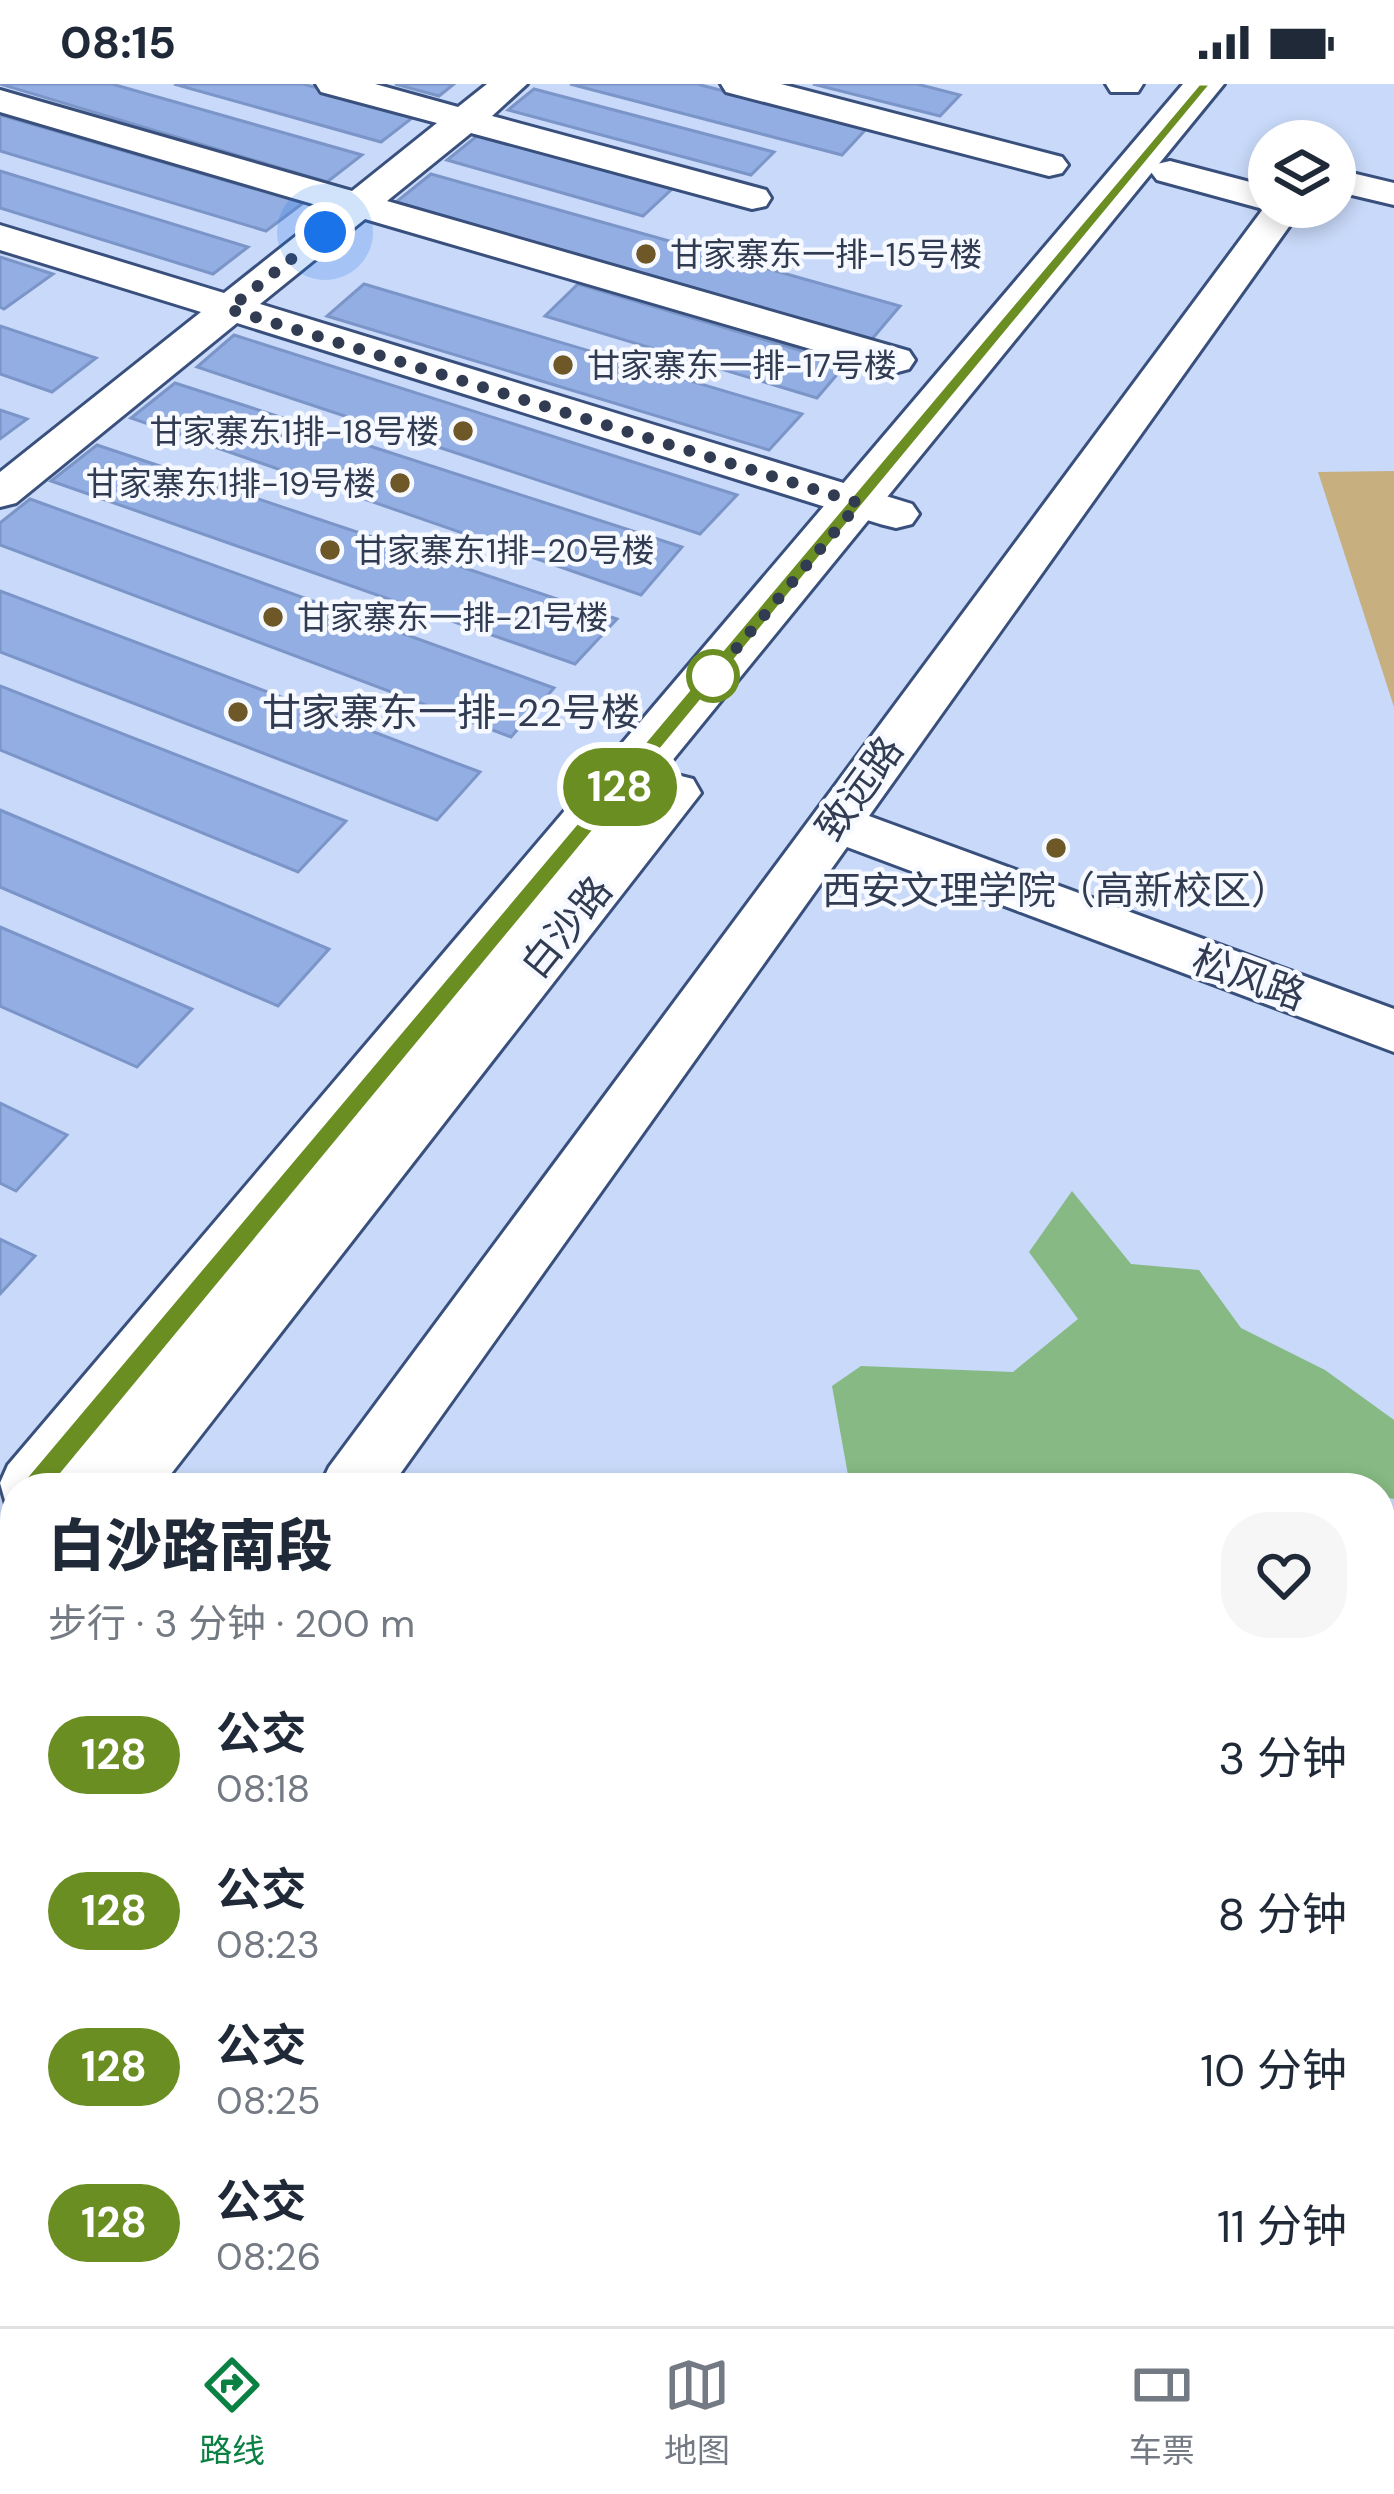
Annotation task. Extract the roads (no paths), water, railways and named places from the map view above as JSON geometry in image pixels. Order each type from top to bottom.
[{"type":"street","points":[[334,84],[752,198]]},
{"type":"street","points":[[0,494],[509,84]]},
{"type":"street","points":[[739,84],[1049,165]]},
{"type":"street","name":"白沙路","points":[[129,1473],[1204,84]]},
{"type":"street","name":"白沙路","points":[[47,1473],[1170,172],[1240,84]]},
{"type":"street","points":[[0,101],[894,360]]},
{"type":"street","points":[[1170,172],[1248,193]]},
{"type":"street","points":[[1356,185],[1394,194]]},
{"type":"street","name":"致远路","points":[[363,1473],[1269,228]]},
{"type":"street","points":[[0,237],[877,508]]},
{"type":"street","name":"松风路","points":[[834,823],[1394,1031]]},
{"type":"place","name":"甘家寨东一排-15号楼","points":[[646,254]]},
{"type":"place","name":"甘家寨东一排-17号楼","points":[[563,365]]},
{"type":"place","name":"甘家寨东1排-18号楼","points":[[463,431]]},
{"type":"place","name":"甘家寨东1排-19号楼","points":[[400,483]]},
{"type":"place","name":"甘家寨东1排-20号楼","points":[[330,550]]},
{"type":"place","name":"甘家寨东一排-21号楼","points":[[273,617]]},
{"type":"place","name":"甘家寨东一排-22号楼","points":[[238,712]]},
{"type":"place","name":"西安文理学院（高新校区）","points":[[1056,848]]}]
